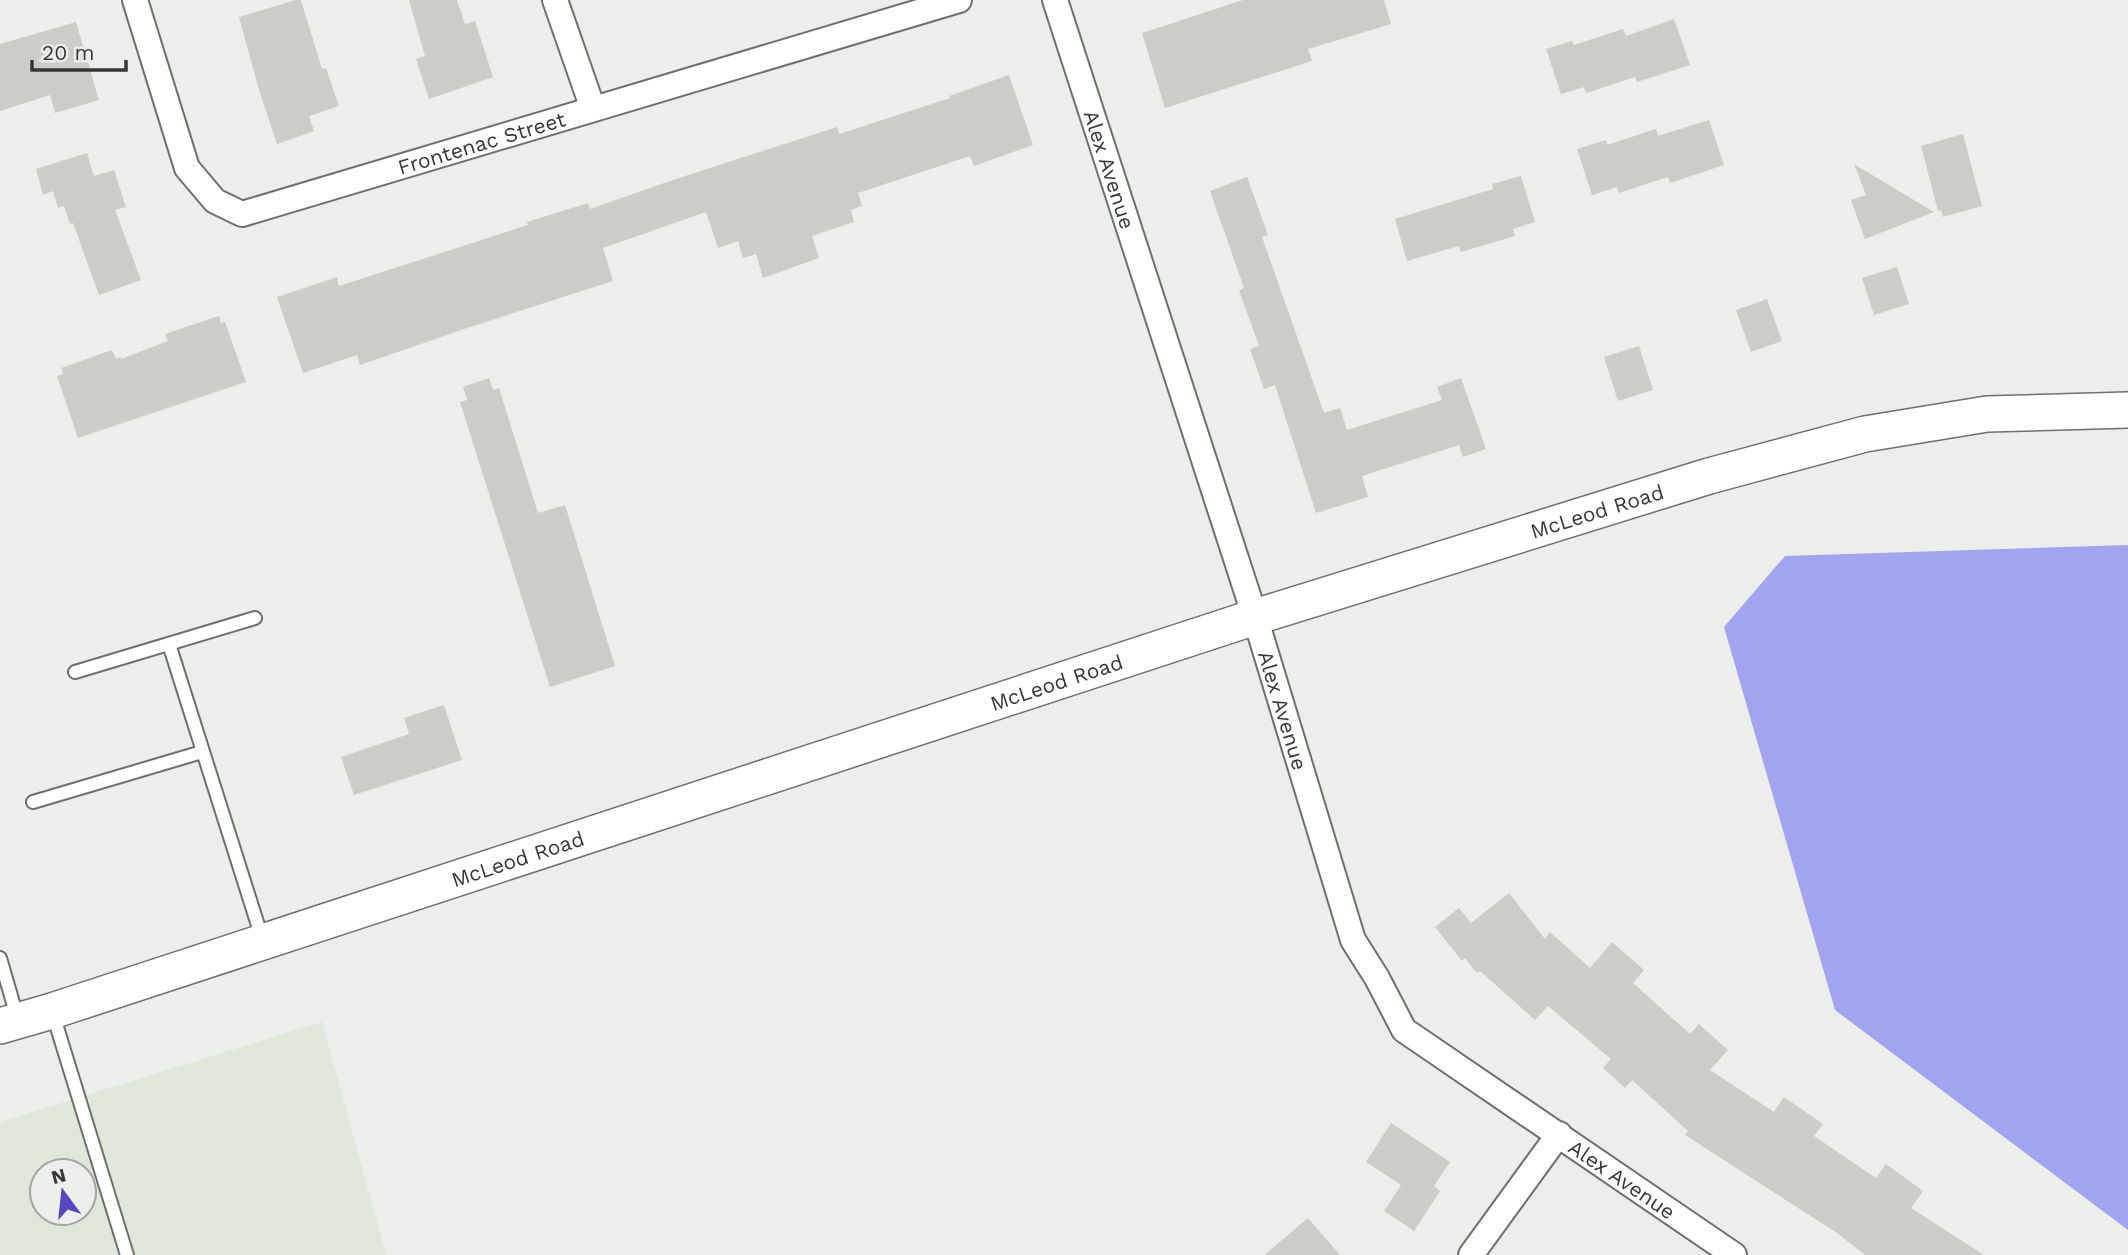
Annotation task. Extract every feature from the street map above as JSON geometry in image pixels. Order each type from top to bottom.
[{"type":"main road","name":"McLeod Road","points":[[9,1023],[1255,617],[1709,476],[1865,434],[1987,414],[2128,410]]},
{"type":"street","name":"Frontenac Street","points":[[135,0],[187,168],[215,201],[242,214],[959,0]]},
{"type":"street","points":[[555,0],[593,109]]},
{"type":"street","name":"Alex Avenue","points":[[1055,0],[1255,617],[1353,940],[1405,1030],[1734,1255]]},
{"type":"street","points":[[1471,1255],[1559,1134]]},
{"type":"lane","points":[[75,672],[254,618]]},
{"type":"lane","points":[[169,645],[263,942]]},
{"type":"lane","points":[[33,802],[202,752]]},
{"type":"lane","points":[[0,958],[9,1023]]},
{"type":"lane","points":[[52,1011],[127,1255]]},
{"type":"shaded area","points":[[2128,545],[2128,1230],[1835,1010],[1724,627],[1785,556]]},
{"type":"shaded area","points":[[322,1022],[386,1255],[0,1255],[0,1122]]},
{"type":"building","points":[[301,0],[322,69],[326,68],[339,106],[309,116],[314,131],[277,144],[239,17]]},
{"type":"building","points":[[409,0],[457,0],[465,24],[475,21],[493,77],[429,99],[416,59],[425,56]]},
{"type":"building","points":[[1243,0],[1384,0],[1391,24],[1308,49],[1312,61],[1165,108],[1142,33]]},
{"type":"building","points":[[1674,19],[1690,65],[1637,82],[1635,77],[1586,93],[1584,87],[1561,94],[1546,49],[1572,41],[1574,45],[1623,29],[1626,36]]},
{"type":"building","points":[[76,22],[99,100],[55,113],[50,95],[0,111],[0,44]]},
{"type":"building","points":[[1009,75],[1033,145],[974,166],[970,156],[858,193],[862,206],[851,210],[854,222],[812,236],[819,258],[763,278],[756,254],[743,258],[738,241],[718,248],[706,212],[603,248],[613,281],[360,365],[357,355],[303,373],[277,297],[337,277],[339,286],[528,225],[527,222],[588,203],[590,209],[837,127],[839,134],[950,98],[949,96]]},
{"type":"building","points":[[1709,120],[1724,165],[1670,183],[1668,177],[1619,193],[1617,187],[1592,195],[1577,149],[1606,140],[1607,145],[1656,129],[1658,136]]},
{"type":"building","points":[[1963,134],[1982,206],[1943,217],[1941,210],[1938,211],[1921,146]]},
{"type":"building","points":[[87,153],[94,176],[114,170],[126,207],[115,210],[141,280],[99,295],[73,223],[70,224],[64,206],[58,208],[53,191],[43,195],[36,169]]},
{"type":"building","points":[[1854,164],[1934,212],[1865,239],[1851,200],[1866,195]]},
{"type":"building","points":[[1521,176],[1535,222],[1513,229],[1515,236],[1461,252],[1459,246],[1407,261],[1395,219],[1493,189],[1492,184]]},
{"type":"building","points":[[1247,177],[1268,235],[1262,237],[1324,413],[1340,408],[1347,430],[1442,400],[1437,387],[1461,378],[1486,449],[1463,457],[1459,445],[1362,476],[1368,497],[1316,513],[1275,385],[1264,389],[1250,349],[1259,346],[1239,290],[1244,288],[1210,191]]},
{"type":"building","points":[[1897,267],[1909,304],[1874,315],[1862,278]]},
{"type":"building","points":[[1767,299],[1782,341],[1751,352],[1736,310]]},
{"type":"building","points":[[219,316],[221,323],[225,322],[246,382],[78,438],[57,376],[63,374],[61,368],[112,350],[116,359],[121,359],[168,341],[165,334]]},
{"type":"building","points":[[1639,346],[1653,390],[1618,401],[1604,357]]},
{"type":"building","points":[[489,378],[493,390],[499,388],[538,513],[565,505],[615,666],[550,687],[460,402],[467,400],[463,387]]},
{"type":"building","points":[[444,705],[462,760],[354,795],[341,757],[409,734],[404,718]]},
{"type":"building","points":[[1509,893],[1545,939],[1550,932],[1590,968],[1612,942],[1644,970],[1633,983],[1690,1034],[1699,1024],[1728,1050],[1710,1070],[1774,1112],[1784,1097],[1823,1124],[1814,1136],[1876,1178],[1886,1164],[1923,1191],[1911,1208],[1984,1255],[1865,1255],[1837,1233],[1685,1135],[1688,1131],[1632,1080],[1625,1088],[1603,1068],[1611,1059],[1548,1006],[1535,1020],[1480,971],[1477,973],[1465,958],[1462,961],[1435,927],[1459,908],[1471,923]]},
{"type":"building","points":[[1391,1123],[1450,1162],[1434,1186],[1440,1191],[1414,1231],[1384,1211],[1401,1185],[1366,1162]]},
{"type":"building","points":[[1308,1218],[1340,1255],[1264,1255]]}]
